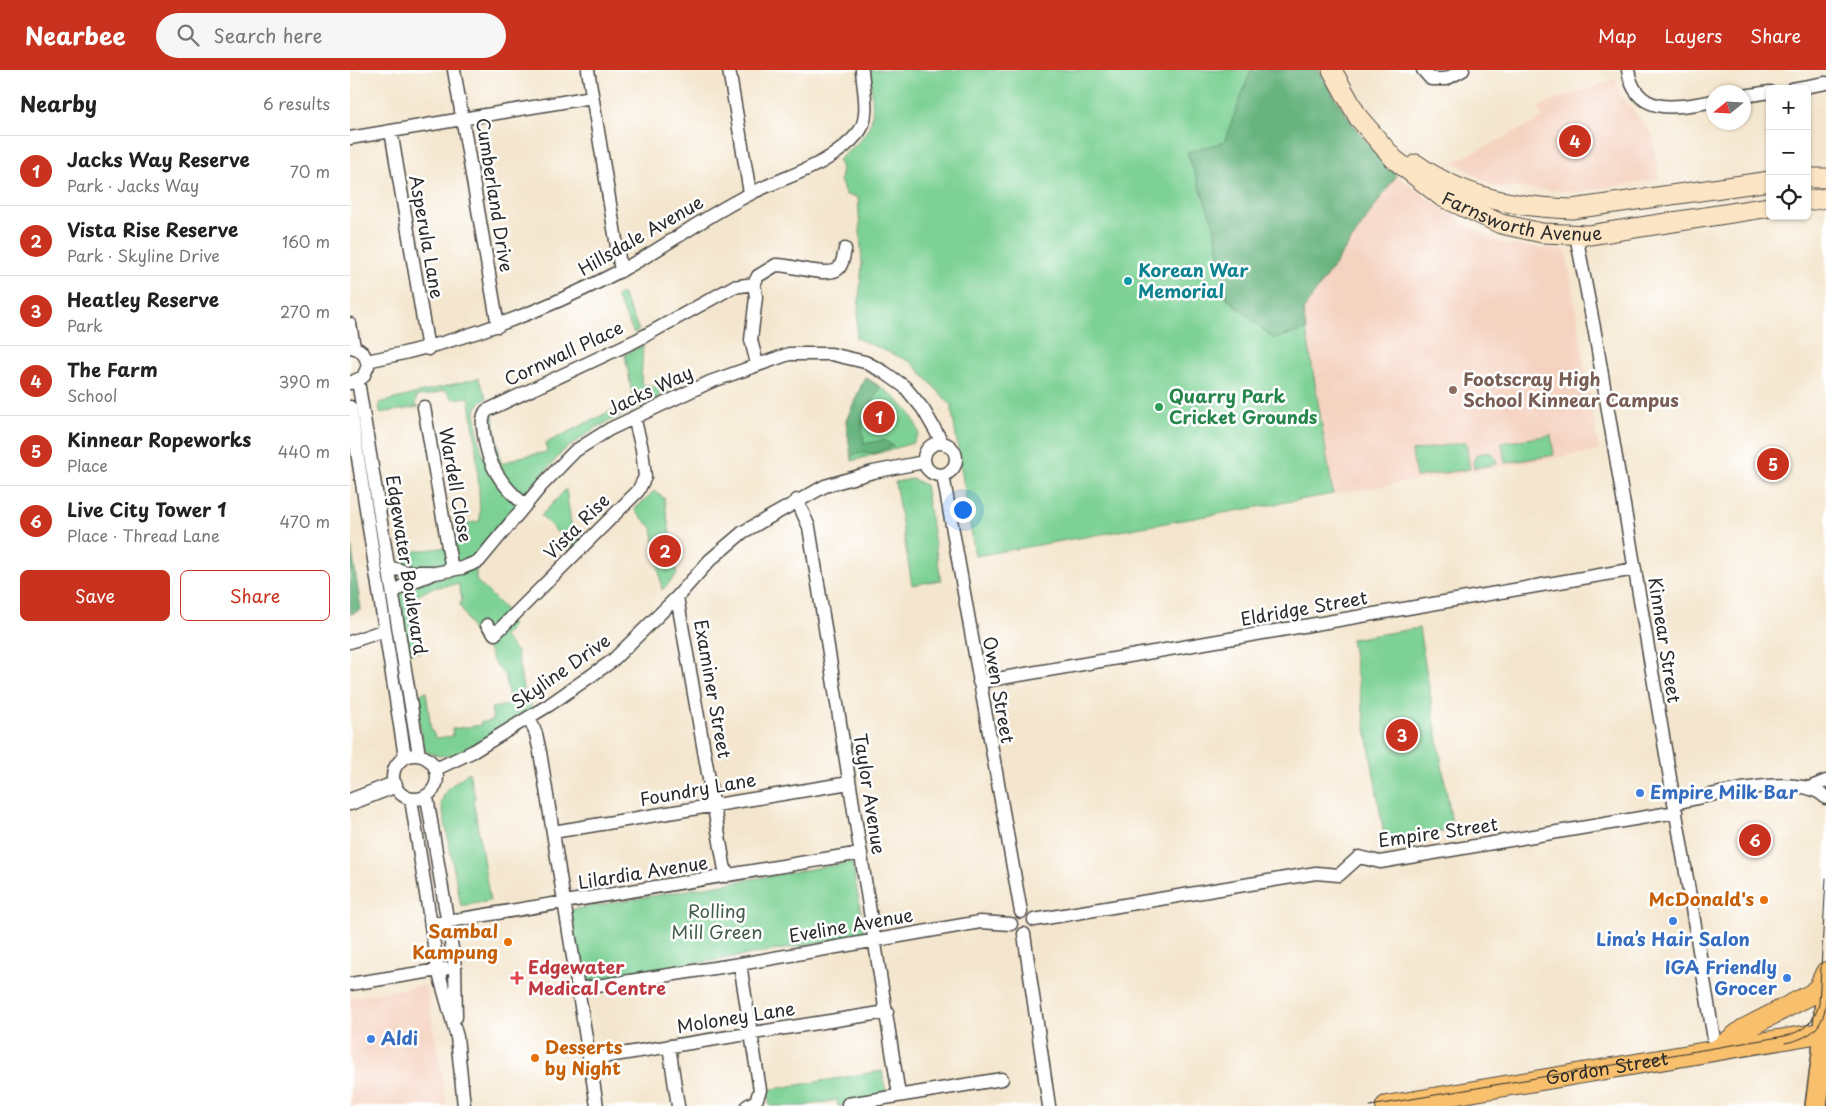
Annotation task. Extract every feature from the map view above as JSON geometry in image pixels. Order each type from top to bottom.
[{"type":"highway","points":[[1816,1106],[1825,1032],[1826,992]]},
{"type":"main road","name":"Farnsworth Avenue","points":[[1333,70],[1359,108],[1383,135],[1406,156],[1432,175],[1466,192],[1492,200],[1526,206],[1572,208],[1766,181]]},
{"type":"main road","name":"Farnsworth Avenue","points":[[1333,70],[1353,110],[1368,131],[1394,159],[1431,189],[1454,204],[1501,224],[1542,233],[1598,235],[1766,208]]},
{"type":"main road","points":[[1811,178],[1826,178]]},
{"type":"main road","points":[[1729,186],[1733,213]]},
{"type":"main road","points":[[1674,194],[1679,222]]},
{"type":"main road","points":[[1811,200],[1826,198]]},
{"type":"main road","points":[[1572,208],[1576,235]]},
{"type":"main road","points":[[1716,1051],[1744,1029],[1814,992],[1826,972]]},
{"type":"main road","name":"Gordon Street","points":[[1386,1106],[1825,1032]]},
{"type":"street","name":"Cumberland Drive","points":[[454,70],[464,118],[498,326]]},
{"type":"street","points":[[588,70],[621,271]]},
{"type":"street","points":[[730,70],[750,194]]},
{"type":"street","name":"Hillsdale Avenue","points":[[367,361],[428,348],[498,326],[569,298],[621,271],[750,194],[799,174],[836,153],[859,132],[865,119],[862,70]]},
{"type":"street","points":[[1427,74],[1446,79],[1463,70]]},
{"type":"street","points":[[1628,70],[1635,92],[1650,104],[1674,107],[1706,102]]},
{"type":"street","points":[[1811,86],[1826,84]]},
{"type":"street","points":[[1751,95],[1766,93]]},
{"type":"street","points":[[350,138],[592,97]]},
{"type":"street","name":"Asperula Lane","points":[[390,130],[428,348]]},
{"type":"street","name":"Kinnear Street","points":[[1576,235],[1635,569],[1716,1051]]},
{"type":"street","points":[[757,364],[751,340],[756,298],[754,284],[758,276],[776,265],[834,272],[840,266],[845,249]]},
{"type":"street","name":"Cornwall Place","points":[[525,505],[500,480],[490,462],[482,423],[486,412],[637,340],[732,287],[754,284]]},
{"type":"street","points":[[350,324],[352,347],[364,354],[367,361],[366,372],[354,382]]},
{"type":"street","name":"Jacks Way","points":[[393,593],[404,585],[435,573],[471,565],[479,561],[525,505],[575,451],[610,428],[757,364],[789,354],[831,354],[865,362],[905,388],[923,409],[942,442]]},
{"type":"street","name":"Edgewater Boulevard","points":[[354,382],[393,593],[419,755]]},
{"type":"street","name":"Edgewater Boulevard","points":[[350,407],[405,757]]},
{"type":"street","name":"Wardell Close","points":[[424,407],[452,570]]},
{"type":"street","name":"Vista Rise","points":[[487,625],[495,634],[638,490],[645,477],[642,449],[634,416]]},
{"type":"street","points":[[942,442],[954,449],[957,460],[952,470],[943,475],[932,473],[924,462],[924,456],[929,446],[942,442]]},
{"type":"street","name":"Skyline Drive","points":[[436,769],[474,751],[529,717],[612,661],[677,597],[710,560],[744,532],[797,500],[825,486],[865,474],[924,462]]},
{"type":"street","name":"Owen Street","points":[[943,475],[1021,912]]},
{"type":"street","name":"Taylor Avenue","points":[[797,500],[809,527],[849,783],[888,1012],[899,1095]]},
{"type":"street","points":[[388,567],[408,572],[435,573]]},
{"type":"street","name":"Eldridge Street","points":[[979,682],[1635,569]]},
{"type":"street","name":"Examiner Street","points":[[677,597],[726,876]]},
{"type":"street","points":[[350,642],[385,630]]},
{"type":"street","points":[[529,717],[536,734],[540,752],[597,1106]]},
{"type":"street","points":[[427,797],[411,799],[398,792],[394,785],[393,772],[405,757],[419,755],[432,762],[436,769],[437,782],[427,797],[455,967],[457,1037],[462,1070],[464,1106]]},
{"type":"street","points":[[1809,788],[1826,781]]},
{"type":"street","name":"Foundry Lane","points":[[553,832],[849,783]]},
{"type":"street","points":[[350,802],[394,785]]},
{"type":"street","points":[[1675,808],[1764,785],[1809,788],[1820,792],[1826,798]]},
{"type":"street","points":[[411,799],[438,970],[457,1037]]},
{"type":"street","name":"Empire Street","points":[[1034,920],[1316,872],[1339,875],[1359,857],[1380,862],[1675,808]]},
{"type":"street","name":"Lilardia Avenue","points":[[431,924],[564,904],[861,854]]},
{"type":"street","points":[[1021,912],[1027,912],[1034,920],[1031,931],[1024,934],[1014,930],[1012,924],[1014,915],[1021,912]]},
{"type":"street","name":"Eveline Avenue","points":[[578,989],[740,964],[980,922],[1012,924]]},
{"type":"street","points":[[1024,934],[1049,1106]]},
{"type":"street","points":[[740,964],[760,1090],[751,1103]]},
{"type":"street","points":[[350,984],[455,967]]},
{"type":"street","name":"Moloney Lane","points":[[589,1059],[888,1012]]},
{"type":"street","points":[[669,1046],[678,1106]]},
{"type":"street","points":[[462,1070],[473,1106]]},
{"type":"street","points":[[848,1104],[1002,1079]]},
{"type":"shaded area","points":[[1616,79],[1619,93],[1652,133],[1659,179],[1581,192],[1492,186],[1454,162],[1543,118],[1538,108],[1559,98]]},
{"type":"shaded area","name":"Footscray High School Kinnear Campus","points":[[1396,176],[1469,227],[1503,244],[1566,250],[1599,451],[1333,494],[1303,310]]},
{"type":"shaded area","points":[[426,985],[447,1106],[350,1106],[350,997]]},
{"type":"green space","points":[[870,70],[1319,70],[1354,126],[1396,176],[1303,310],[1333,494],[975,556],[951,405],[911,362],[856,338],[862,263],[858,197],[846,195],[840,180],[842,168],[838,160],[861,139],[871,121]]},
{"type":"green space","points":[[1251,70],[1319,70],[1354,126],[1396,176],[1303,310],[1306,330],[1274,339],[1227,298],[1214,226],[1187,152],[1224,142]]},
{"type":"green space","points":[[622,293],[639,330],[634,333],[616,297]]},
{"type":"green space","points":[[643,345],[641,384],[659,388],[660,397],[597,427],[563,451],[524,496],[513,490],[502,475],[491,442],[490,421],[493,414],[501,464],[520,457],[547,452],[546,443],[633,400],[625,354]]},
{"type":"green space","points":[[865,377],[905,407],[916,423],[919,433],[913,443],[852,461],[846,421]]},
{"type":"green space","points":[[865,377],[880,387],[862,424],[864,444],[884,440],[893,446],[872,454],[865,452],[851,456],[846,421]]},
{"type":"green space","points":[[478,378],[487,398],[480,402],[475,410],[482,453],[491,473],[519,506],[476,557],[450,566],[405,567],[402,553],[455,546],[455,541],[467,539],[465,524],[480,521],[477,458],[469,397],[453,399],[445,390],[430,395],[417,396],[415,405],[419,407],[380,413],[379,403]]},
{"type":"green space","points":[[1551,435],[1554,455],[1505,463],[1502,443]]},
{"type":"green space","points":[[1466,442],[1470,469],[1416,477],[1412,451]]},
{"type":"green space","points":[[1487,452],[1494,455],[1497,464],[1474,468],[1473,462],[1476,455]]},
{"type":"green space","points":[[913,479],[925,485],[941,580],[912,585],[895,482]]},
{"type":"green space","points":[[566,489],[572,530],[582,540],[573,548],[541,516]]},
{"type":"green space","points":[[654,491],[664,498],[677,574],[662,590],[652,528],[634,510]]},
{"type":"green space","points":[[350,538],[361,609],[350,615]]},
{"type":"green space","points":[[476,568],[476,580],[505,609],[512,627],[503,636],[517,652],[523,689],[533,710],[457,755],[440,756],[429,753],[424,749],[415,697],[426,691],[431,729],[436,738],[453,736],[452,729],[481,725],[480,723],[493,720],[491,708],[510,705],[505,676],[494,663],[487,647],[481,648],[460,605],[462,599],[458,584],[432,588],[411,599],[421,652],[410,653],[407,648],[398,597],[410,586]]},
{"type":"green space","points":[[1419,628],[1453,830],[1385,841],[1351,639]]},
{"type":"green space","points":[[469,772],[475,798],[473,799],[490,901],[461,906],[441,802],[447,789]]},
{"type":"green space","name":"Rolling Mill Green","points":[[852,862],[865,935],[583,983],[570,910]]},
{"type":"green space","points":[[882,1071],[886,1092],[852,1106],[838,1106],[837,1100],[803,1106],[770,1106],[767,1090]]},
{"type":"tram line","points":[[1370,1106],[1785,1036],[1797,1032],[1811,1021],[1819,1004],[1826,878]]},
{"type":"tram line","points":[[1785,1043],[1802,1038],[1815,1030],[1823,1017],[1826,999]]},
{"type":"place","name":"The Farm","points":[[1575,141]]},
{"type":"place","name":"Korean War Memorial","points":[[1128,281]]},
{"type":"place","name":"Footscray High School Kinnear Campus","points":[[1453,390]]},
{"type":"place","name":"Quarry Park Cricket Grounds","points":[[1159,407]]},
{"type":"place","name":"Jacks Way Reserve","points":[[879,417]]},
{"type":"place","name":"Kinnear Ropeworks","points":[[1773,464]]},
{"type":"place","name":"Vista Rise Reserve","points":[[665,551]]},
{"type":"place","name":"Heatley Reserve","points":[[1402,735]]},
{"type":"place","name":"Empire Milk Bar","points":[[1640,793]]},
{"type":"place","name":"Live City Tower 1","points":[[1755,840]]},
{"type":"place","name":"McDonald's","points":[[1764,900]]},
{"type":"place","name":"Lina’s Hair Salon","points":[[1673,921]]},
{"type":"place","name":"Sambal Kampung","points":[[508,942]]},
{"type":"place","name":"Edgewater Medical Centre","points":[[517,978]]},
{"type":"place","name":"IGA Friendly Grocer","points":[[1787,978]]},
{"type":"place","name":"Aldi","points":[[371,1039]]},
{"type":"place","name":"Desserts by Night","points":[[535,1058]]}]
